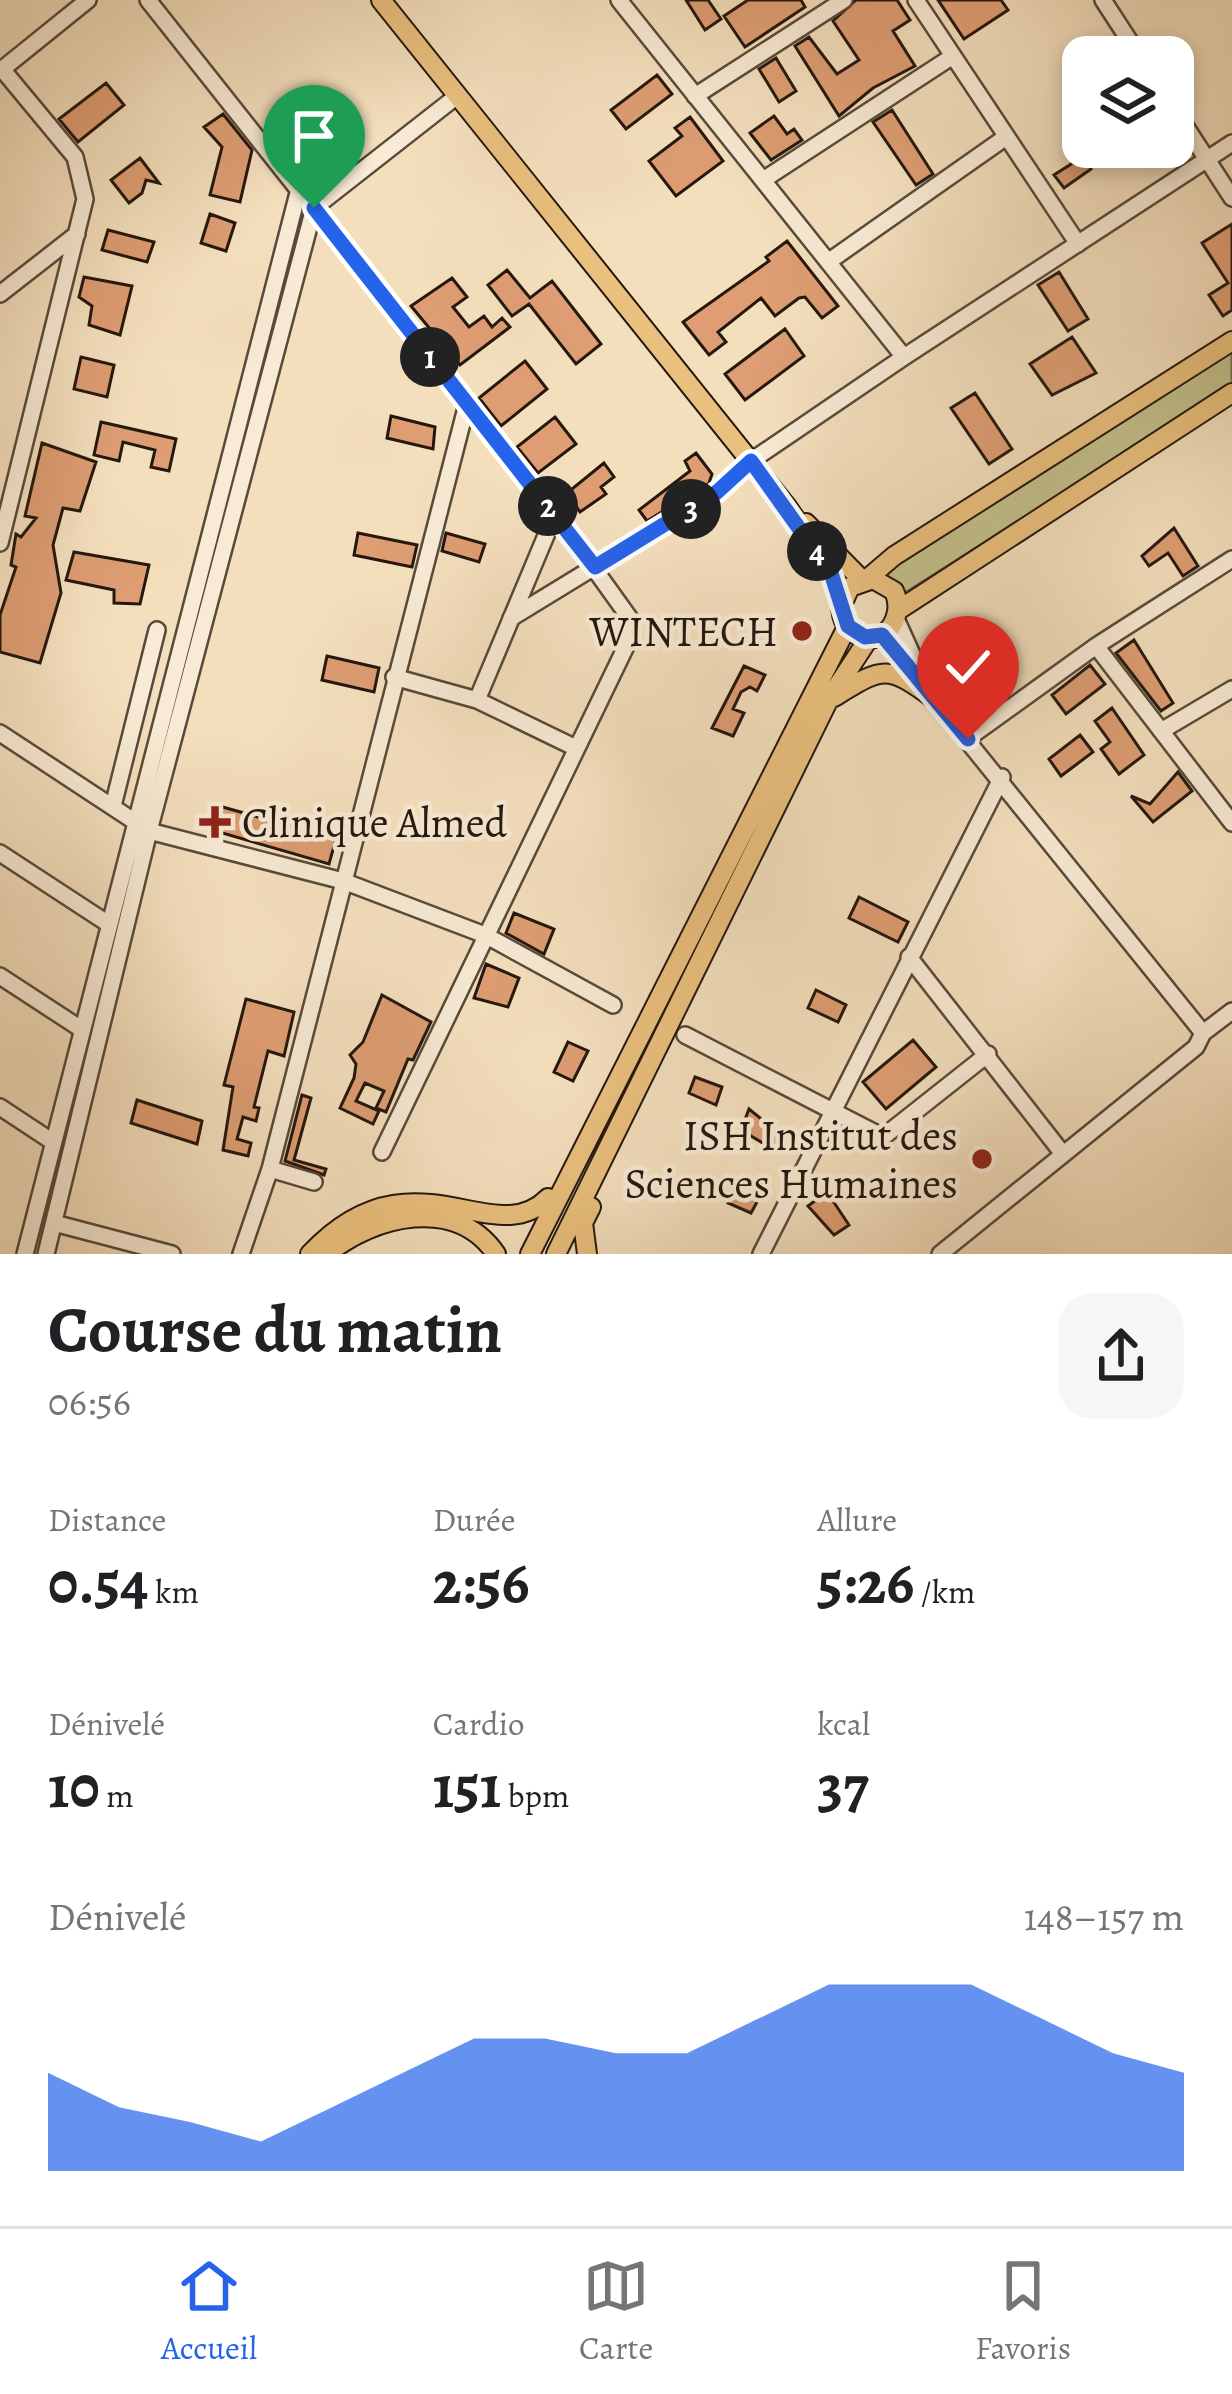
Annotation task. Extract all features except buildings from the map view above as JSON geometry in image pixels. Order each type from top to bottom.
[{"type":"main road","points":[[381,0],[788,508],[831,573],[844,617]]},
{"type":"main road","points":[[530,1254],[844,617],[848,590],[1232,341]]},
{"type":"main road","points":[[556,1254],[830,699],[887,626],[1232,393]]},
{"type":"main road","points":[[788,508],[865,580],[890,586],[887,626]]},
{"type":"main road","points":[[844,617],[887,626]]},
{"type":"main road","points":[[830,699],[886,671],[897,672],[933,698]]},
{"type":"main road","points":[[568,1254],[637,1112],[657,1050]]},
{"type":"main road","points":[[519,1254],[629,1057]]},
{"type":"main road","points":[[310,1254],[337,1229],[381,1206],[437,1206],[492,1225],[527,1218],[548,1198]]},
{"type":"main road","points":[[327,1254],[361,1229],[401,1217],[473,1232],[496,1254]]},
{"type":"main road","points":[[583,1223],[587,1254]]},
{"type":"street","points":[[0,543],[7,490],[85,199],[75,157],[1,70],[88,0]]},
{"type":"street","points":[[148,0],[626,606],[632,634],[382,1152]]},
{"type":"street","points":[[646,0],[624,6],[904,357]]},
{"type":"street","points":[[695,96],[844,0]]},
{"type":"street","points":[[916,0],[1078,244]]},
{"type":"street","points":[[1103,0],[1126,36]]},
{"type":"street","points":[[763,180],[953,56]]},
{"type":"street","points":[[46,1254],[149,831],[314,208],[458,96]]},
{"type":"street","points":[[828,262],[1006,137]]},
{"type":"street","points":[[1194,138],[1232,198]]},
{"type":"street","points":[[511,618],[717,492],[751,461],[904,357],[1232,143]]},
{"type":"street","points":[[25,1254],[299,189]]},
{"type":"street","points":[[0,294],[76,234]]},
{"type":"street","points":[[241,1254],[269,1169],[467,404]]},
{"type":"street","points":[[477,700],[555,514]]},
{"type":"street","points":[[968,739],[1096,646],[1232,559]]},
{"type":"street","points":[[887,626],[933,698],[1002,777],[1203,1033]]},
{"type":"street","points":[[113,806],[157,630]]},
{"type":"street","points":[[1096,646],[1232,823]]},
{"type":"street","points":[[394,677],[477,700],[576,748]]},
{"type":"street","points":[[1162,731],[1232,689]]},
{"type":"street","points":[[0,733],[149,831],[343,881],[485,935],[613,1005]]},
{"type":"street","points":[[761,1254],[1002,777]]},
{"type":"street","points":[[0,854],[107,923]]},
{"type":"street","points":[[909,957],[1063,1154]]},
{"type":"street","points":[[0,976],[82,1029]]},
{"type":"street","points":[[940,1254],[1196,1046],[1203,1033],[1232,1011]]},
{"type":"street","points":[[685,1035],[883,1137],[988,1054]]},
{"type":"street","points":[[0,1107],[53,1142]]},
{"type":"street","points":[[269,1169],[314,1182]]},
{"type":"street","points":[[53,1223],[172,1254]]},
{"type":"shaded area","points":[[1232,348],[1232,386],[905,593],[883,572]]},
{"type":"place","name":"WINTECH","points":[[802,631]]},
{"type":"place","name":"Clinique Almed","points":[[215,822]]},
{"type":"place","name":"ISH Institut des Sciences Humaines","points":[[982,1159]]},
{"type":"route","points":[[314,208],[595,567],[717,492],[751,461],[831,573],[844,621],[865,637],[882,635],[968,739]]}]
